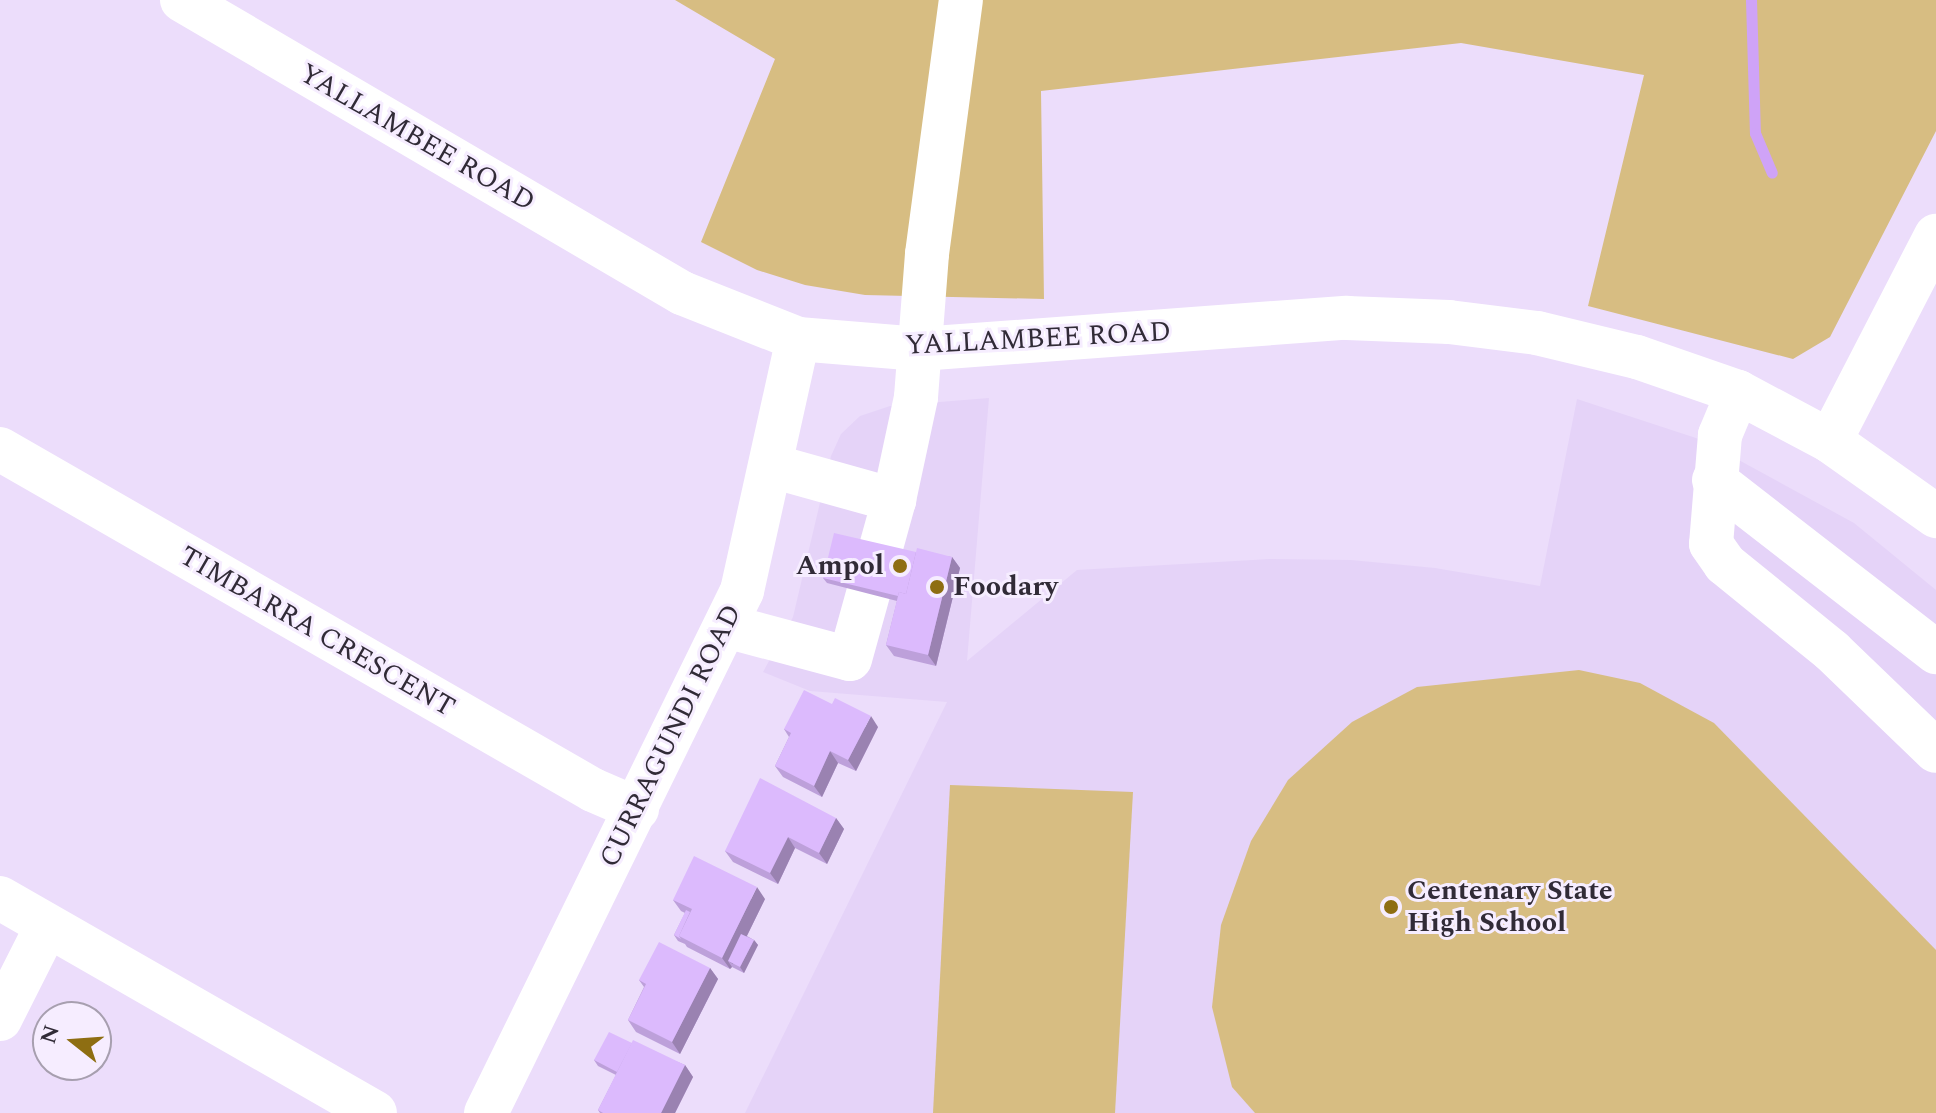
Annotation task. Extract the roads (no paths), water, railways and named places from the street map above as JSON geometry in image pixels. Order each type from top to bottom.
[{"type":"street","name":"YALLAMBEE ROAD","points":[[182,0],[682,293],[798,339],[920,349],[1347,318],[1449,322],[1537,333],[1637,357],[1738,392],[1830,441],[1936,516]]},
{"type":"street","points":[[726,626],[850,659],[894,500],[916,397],[927,254],[961,0]]},
{"type":"street","points":[[1830,441],[1936,236]]},
{"type":"street","name":"CURRAGUNDI ROAD","points":[[486,1113],[742,591],[798,339]]},
{"type":"street","points":[[1738,392],[1720,435],[1711,544],[1725,564],[1832,651],[1936,751]]},
{"type":"street","name":"TIMBARRA CRESCENT","points":[[0,449],[580,783],[637,809]]},
{"type":"street","points":[[772,466],[894,500]]},
{"type":"street","points":[[1714,480],[1936,652]]},
{"type":"street","points":[[0,898],[375,1113]]},
{"type":"street","points":[[0,1019],[47,926]]},
{"type":"waterway","points":[[1751,0],[1755,133],[1772,173]]},
{"type":"place","name":"Ampol","points":[[900,566]]},
{"type":"place","name":"Foodary","points":[[937,587]]},
{"type":"place","name":"Centenary State High School","points":[[1391,907]]}]
